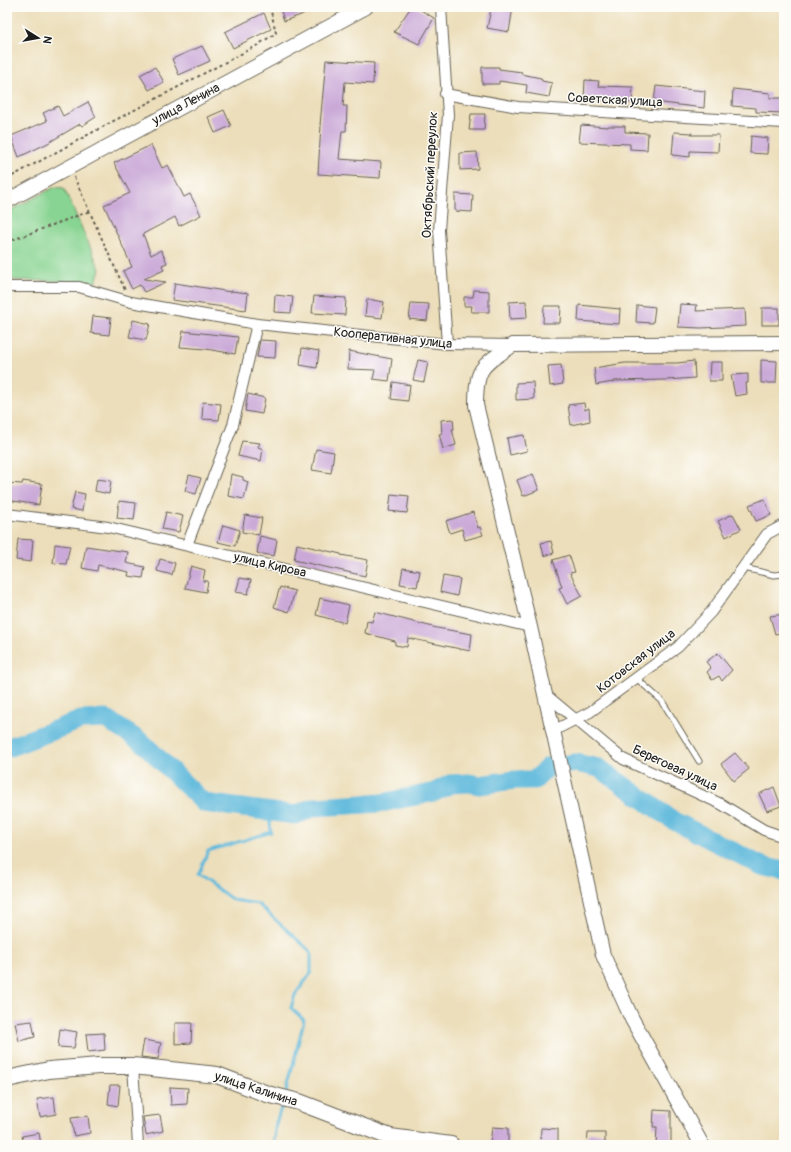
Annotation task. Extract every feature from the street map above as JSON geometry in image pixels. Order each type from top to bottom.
[{"type":"main road","name":"улица Калинина","points":[[7,1080],[49,1070],[99,1066],[133,1066],[217,1075],[267,1094],[298,1102],[390,1137],[442,1144]]},
{"type":"street","name":"улица Ленина","points":[[7,201],[366,7]]},
{"type":"street","name":"Октябрьский переулок","points":[[441,7],[445,94],[448,115],[439,230],[447,344]]},
{"type":"street","name":"Советская улица","points":[[445,94],[518,107],[784,123]]},
{"type":"street","name":"Кооперативная улица","points":[[7,287],[79,287],[131,302],[257,324],[447,344],[513,346],[784,343]]},
{"type":"street","points":[[186,545],[233,425],[257,324]]},
{"type":"street","points":[[513,346],[482,367],[476,386],[476,405],[530,627],[603,955],[632,1019],[702,1145]]},
{"type":"street","name":"улица Кирова","points":[[7,514],[108,527],[530,627]]},
{"type":"street","name":"Котовская улица","points":[[554,734],[576,719],[590,712],[678,647],[711,612],[767,534],[784,525]]},
{"type":"street","name":"Береговая улица","points":[[545,694],[623,758],[721,804],[764,830],[784,837]]},
{"type":"street","points":[[133,1066],[138,1145]]},
{"type":"lane","points":[[744,568],[774,575],[784,574]]},
{"type":"lane","points":[[636,678],[662,702],[699,761]]},
{"type":"path","points":[[7,179],[256,46],[276,33],[270,7]]},
{"type":"path","points":[[69,167],[131,302]]},
{"type":"path","points":[[7,242],[90,211]]},
{"type":"green space","points":[[55,187],[64,188],[100,269],[96,282],[7,280],[7,212]]},
{"type":"building","points":[[280,7],[314,7],[301,15],[284,21]]},
{"type":"building","points":[[411,7],[416,7],[434,18],[419,44],[394,32]]},
{"type":"building","points":[[498,7],[513,7],[509,32],[487,28],[491,9],[497,10]]},
{"type":"building","points":[[264,13],[271,29],[233,48],[225,32]]},
{"type":"building","points":[[202,46],[210,61],[179,75],[172,59]]},
{"type":"building","points":[[326,60],[374,63],[373,84],[345,82],[343,106],[347,106],[346,131],[342,131],[339,159],[381,162],[380,178],[318,174],[320,125]]},
{"type":"building","points":[[155,67],[164,82],[149,90],[140,75]]},
{"type":"building","points":[[482,67],[499,67],[499,69],[522,72],[521,74],[541,78],[542,81],[552,83],[549,97],[526,93],[527,85],[499,81],[499,84],[482,84]]},
{"type":"building","points":[[585,80],[599,81],[598,86],[633,87],[632,103],[584,99]]},
{"type":"building","points":[[656,86],[705,91],[704,108],[654,102]]},
{"type":"building","points":[[733,89],[770,93],[770,98],[784,98],[784,113],[756,112],[756,108],[732,106]]},
{"type":"building","points":[[88,102],[96,117],[82,126],[80,124],[48,143],[19,157],[11,136],[47,121],[43,113],[58,106],[63,116]]},
{"type":"building","points":[[224,110],[231,126],[215,133],[208,117]]},
{"type":"building","points":[[471,114],[485,114],[484,130],[469,130]]},
{"type":"building","points":[[581,125],[608,127],[625,126],[625,132],[648,133],[647,150],[630,149],[630,144],[579,142]]},
{"type":"building","points":[[674,132],[692,133],[691,135],[719,135],[718,152],[690,151],[690,157],[672,155]]},
{"type":"building","points":[[751,136],[768,138],[767,154],[750,153]]},
{"type":"building","points":[[151,145],[162,168],[168,165],[184,197],[190,194],[201,215],[179,226],[175,217],[143,234],[151,255],[161,250],[167,263],[162,265],[164,270],[144,279],[166,282],[144,292],[140,285],[132,289],[123,271],[132,267],[104,205],[130,193],[114,163]]},
{"type":"building","points":[[477,152],[478,169],[460,170],[460,153]]},
{"type":"building","points":[[455,194],[473,195],[472,212],[455,211]]},
{"type":"building","points":[[175,283],[231,292],[248,293],[246,310],[172,300]]},
{"type":"building","points":[[474,290],[489,291],[489,312],[471,312],[472,306],[464,306],[464,297],[473,297]]},
{"type":"building","points":[[275,295],[293,297],[291,313],[274,312]]},
{"type":"building","points":[[314,296],[346,298],[345,315],[312,313]]},
{"type":"building","points":[[367,299],[384,302],[382,318],[365,316]]},
{"type":"building","points":[[526,301],[527,318],[510,319],[509,302]]},
{"type":"building","points":[[411,303],[429,304],[427,321],[409,319]]},
{"type":"building","points":[[680,304],[697,305],[696,311],[745,309],[746,326],[701,328],[678,327]]},
{"type":"building","points":[[579,305],[620,309],[619,324],[578,321]]},
{"type":"building","points":[[637,305],[655,307],[653,323],[636,322]]},
{"type":"building","points":[[544,306],[561,306],[560,323],[543,323]]},
{"type":"building","points":[[762,308],[779,308],[779,325],[762,325]]},
{"type":"building","points":[[93,316],[111,318],[109,335],[91,333]]},
{"type":"building","points":[[133,320],[150,324],[146,340],[129,337]]},
{"type":"building","points":[[183,331],[238,337],[235,354],[206,349],[180,347]]},
{"type":"building","points":[[260,340],[276,341],[275,358],[257,357]]},
{"type":"building","points":[[302,348],[319,351],[317,368],[300,365]]},
{"type":"building","points":[[349,351],[392,359],[389,381],[373,379],[375,370],[348,369]]},
{"type":"building","points":[[418,360],[428,362],[424,382],[413,380]]},
{"type":"building","points":[[761,360],[777,361],[776,383],[761,383]]},
{"type":"building","points":[[694,361],[695,378],[613,381],[596,385],[594,368],[625,363],[677,363]]},
{"type":"building","points":[[710,362],[722,362],[722,381],[709,381]]},
{"type":"building","points":[[561,365],[563,384],[550,386],[548,366]]},
{"type":"building","points":[[748,374],[748,383],[746,383],[747,394],[735,396],[731,375]]},
{"type":"building","points":[[393,382],[410,385],[408,401],[391,399]]},
{"type":"building","points":[[533,382],[534,399],[516,400],[516,383]]},
{"type":"building","points":[[248,394],[265,398],[262,414],[245,411]]},
{"type":"building","points":[[203,402],[221,404],[219,420],[202,419]]},
{"type":"building","points":[[584,403],[585,410],[589,408],[590,421],[571,425],[568,405]]},
{"type":"building","points":[[453,419],[454,429],[452,429],[456,445],[443,449],[439,434],[442,434],[441,420]]},
{"type":"building","points":[[524,435],[527,451],[510,455],[507,438]]},
{"type":"building","points":[[242,441],[260,443],[258,447],[263,449],[261,461],[238,456]]},
{"type":"building","points":[[316,449],[334,452],[331,473],[312,470]]},
{"type":"building","points":[[231,474],[243,477],[243,480],[248,482],[244,499],[228,496]]},
{"type":"building","points":[[533,474],[539,490],[523,496],[517,480]]},
{"type":"building","points":[[189,475],[201,478],[196,494],[185,491]]},
{"type":"building","points":[[97,479],[111,481],[109,494],[95,491]]},
{"type":"building","points":[[23,481],[42,484],[39,505],[7,500],[7,483],[22,484]]},
{"type":"building","points":[[75,492],[85,494],[82,511],[71,509]]},
{"type":"building","points":[[391,494],[409,496],[407,513],[389,511]]},
{"type":"building","points":[[765,499],[771,515],[756,521],[749,505]]},
{"type":"building","points":[[119,501],[136,503],[134,520],[117,518]]},
{"type":"building","points":[[166,512],[183,516],[179,532],[162,529]]},
{"type":"building","points":[[473,512],[478,528],[480,527],[483,535],[465,540],[462,529],[450,533],[446,521]]},
{"type":"building","points":[[733,514],[741,529],[726,537],[718,521]]},
{"type":"building","points":[[245,515],[262,518],[259,535],[242,532]]},
{"type":"building","points":[[223,525],[240,530],[235,546],[218,542]]},
{"type":"building","points":[[260,536],[277,540],[274,556],[257,553]]},
{"type":"building","points":[[18,539],[33,540],[31,562],[16,560]]},
{"type":"building","points":[[551,541],[554,553],[544,556],[541,543]]},
{"type":"building","points":[[55,544],[70,546],[66,564],[53,563]]},
{"type":"building","points":[[297,544],[368,560],[365,576],[294,560]]},
{"type":"building","points":[[86,546],[128,552],[126,563],[145,567],[143,578],[128,576],[129,572],[98,565],[97,571],[82,568]]},
{"type":"building","points":[[569,555],[575,572],[570,573],[582,596],[567,604],[559,588],[562,587],[553,560]]},
{"type":"building","points":[[160,559],[175,563],[172,575],[157,571]]},
{"type":"building","points":[[191,566],[205,570],[203,581],[208,581],[206,592],[185,588]]},
{"type":"building","points":[[403,568],[420,571],[417,587],[400,584]]},
{"type":"building","points":[[443,576],[460,579],[457,596],[440,592]]},
{"type":"building","points":[[240,578],[251,580],[248,594],[236,592]]},
{"type":"building","points":[[280,587],[295,591],[289,612],[274,607]]},
{"type":"building","points":[[320,598],[349,605],[345,623],[316,615]]},
{"type":"building","points":[[375,612],[437,628],[472,634],[470,651],[408,638],[407,647],[395,645],[395,641],[365,633],[367,621],[372,622]]},
{"type":"building","points":[[784,614],[784,632],[775,634],[770,616]]},
{"type":"building","points":[[718,653],[732,670],[722,681],[719,676],[712,680],[707,672],[711,668],[706,662]]},
{"type":"building","points":[[735,753],[749,769],[734,781],[721,764]]},
{"type":"building","points":[[774,787],[781,806],[767,811],[759,794]]},
{"type":"building","points":[[32,1021],[35,1037],[19,1041],[15,1023]]},
{"type":"building","points":[[175,1023],[192,1023],[191,1043],[175,1044]]},
{"type":"building","points":[[60,1029],[77,1032],[74,1048],[58,1047]]},
{"type":"building","points":[[104,1033],[105,1050],[88,1052],[86,1034]]},
{"type":"building","points":[[144,1040],[161,1043],[158,1059],[141,1057]]},
{"type":"building","points":[[110,1085],[120,1085],[118,1106],[108,1104]]},
{"type":"building","points":[[170,1087],[188,1088],[187,1104],[171,1105]]},
{"type":"building","points":[[54,1097],[56,1114],[40,1117],[37,1099]]},
{"type":"building","points":[[654,1110],[671,1111],[671,1145],[656,1145],[657,1127],[653,1127]]},
{"type":"building","points":[[160,1115],[163,1131],[146,1135],[143,1117]]},
{"type":"building","points":[[88,1116],[90,1133],[74,1136],[71,1118]]},
{"type":"building","points":[[492,1127],[508,1128],[508,1144],[490,1144]]},
{"type":"building","points":[[541,1128],[558,1129],[558,1145],[540,1145]]},
{"type":"building","points":[[39,1133],[41,1145],[24,1145],[22,1136]]},
{"type":"building","points":[[588,1133],[605,1133],[605,1145],[587,1145]]},
{"type":"waterway","points":[[7,748],[81,720],[106,719],[143,743],[204,803],[296,815],[314,807],[381,803],[435,792],[450,784],[469,783],[479,785],[515,780],[535,780],[548,767],[576,763],[599,768],[674,821],[762,866],[784,871]]},
{"type":"waterway","points":[[269,812],[271,832],[208,851],[198,875],[233,900],[258,904],[311,952],[311,973],[295,995],[291,1008],[304,1020],[286,1093]]},
{"type":"waterway","points":[[273,1145],[276,1123],[283,1102]]}]
